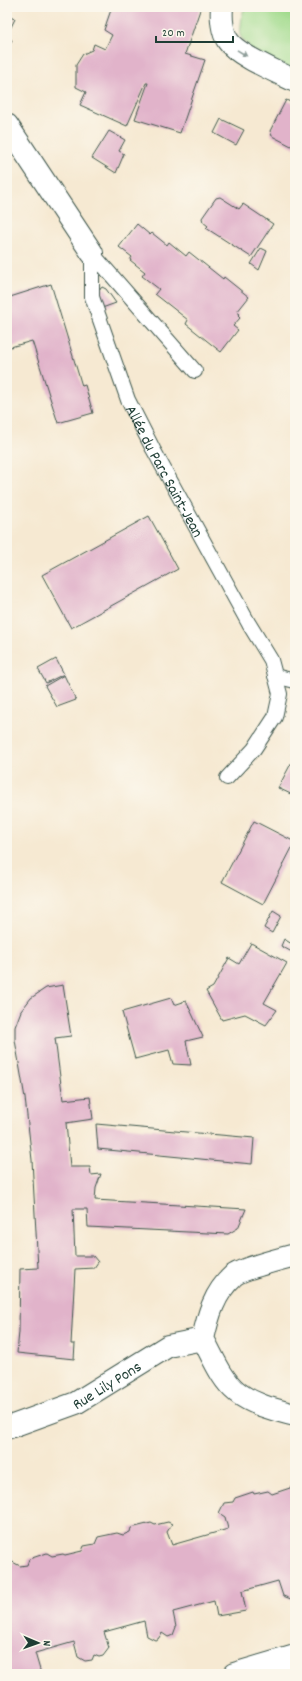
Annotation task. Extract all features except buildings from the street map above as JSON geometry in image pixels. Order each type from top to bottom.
[{"type":"street","points":[[222,7],[222,20],[228,40],[237,50],[295,81]]},
{"type":"street","points":[[7,126],[92,253]]},
{"type":"street","points":[[295,1256],[278,1259],[234,1275],[214,1299],[203,1339],[224,1377],[237,1392],[266,1407],[295,1415]]},
{"type":"street","name":"Rue Lily Pons","points":[[7,1428],[76,1403],[168,1346],[203,1339]]},
{"type":"street","points":[[234,1674],[295,1656]]},
{"type":"lane","points":[[92,253],[196,371]]},
{"type":"lane","name":"Allée du Parc Saint-Jean","points":[[92,253],[92,297],[128,400],[153,449],[249,624],[271,660],[280,694],[275,717],[254,749],[227,778]]},
{"type":"lane","points":[[275,676],[295,682]]},
{"type":"green space","points":[[245,7],[295,7],[295,72],[252,50],[240,36],[242,15]]}]
